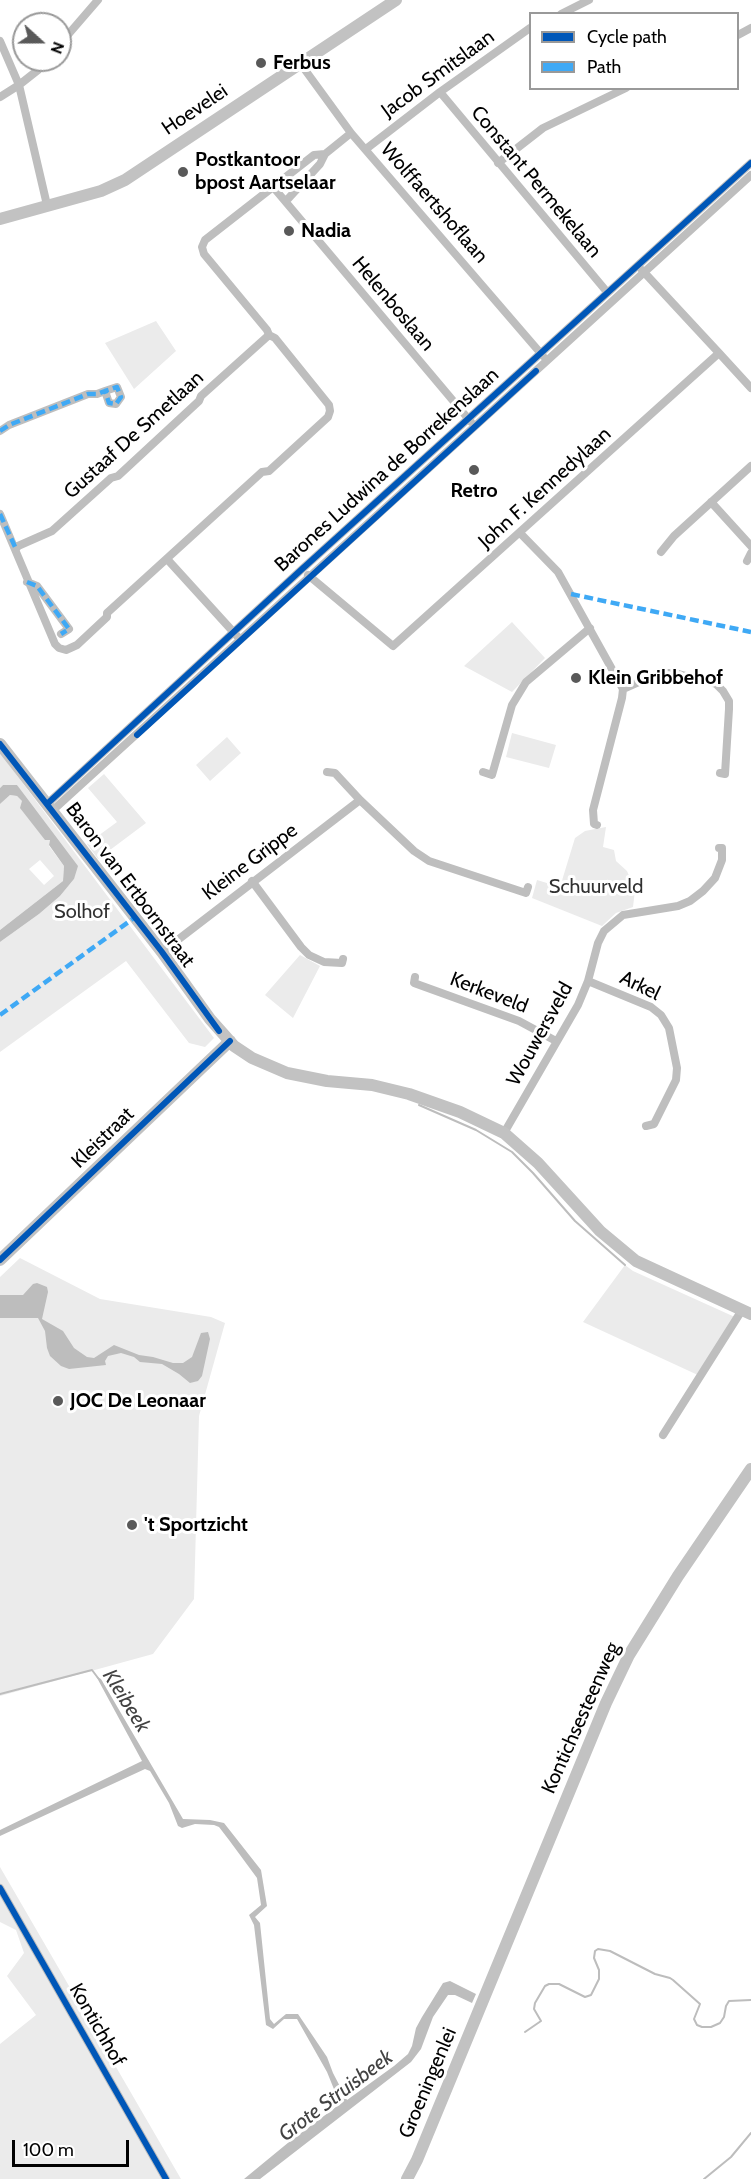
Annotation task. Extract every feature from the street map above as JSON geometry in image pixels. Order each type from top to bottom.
[{"type":"street","points":[[72,30],[98,0]]},
{"type":"street","name":"Hoevelei","points":[[0,219],[101,191],[125,180],[396,0]]},
{"type":"street","points":[[565,12],[589,0]]},
{"type":"street","name":"Jacob Smitslaan","points":[[366,149],[529,29]]},
{"type":"street","points":[[0,41],[19,86],[47,205]]},
{"type":"street","name":"Wolffaertshoflaan","points":[[300,63],[351,132],[548,361]]},
{"type":"street","points":[[0,97],[19,86],[36,72]]},
{"type":"street","points":[[498,163],[543,128],[622,90]]},
{"type":"street","name":"Constant Permekelaan","points":[[441,92],[607,292]]},
{"type":"street","points":[[286,201],[321,164],[325,154],[351,132]]},
{"type":"street","points":[[0,514],[55,644],[66,650],[77,645],[107,617],[107,613],[262,472],[269,471],[328,417],[329,405],[274,338],[269,335],[204,254],[202,247],[206,240],[314,155],[325,154]]},
{"type":"street","name":"Barones Ludwina de Borrekenslaan","points":[[50,808],[242,641],[548,361],[751,163]]},
{"type":"street","name":"Barones Ludwina de Borrekenslaan","points":[[50,808],[302,570],[607,292],[641,269],[751,175]]},
{"type":"street","name":"Helenboslaan","points":[[274,188],[475,427]]},
{"type":"street","points":[[641,269],[751,388]]},
{"type":"street","name":"Gustaaf De Smetlaan","points":[[16,549],[55,528],[111,478],[118,477],[199,401],[201,396],[269,335]]},
{"type":"street","name":"John F. Kennedylaan","points":[[302,570],[393,646],[719,353]]},
{"type":"street","points":[[0,431],[88,394],[105,391]]},
{"type":"street","points":[[661,552],[674,536],[751,466]]},
{"type":"street","points":[[711,502],[751,546]]},
{"type":"street","points":[[520,533],[558,572],[623,689],[593,810],[594,824],[597,825]]},
{"type":"street","points":[[167,559],[242,641]]},
{"type":"street","points":[[27,582],[37,585],[69,629],[61,634]]},
{"type":"street","points":[[483,772],[492,775],[512,705],[526,682],[590,628]]},
{"type":"street","points":[[623,689],[659,673],[675,673],[716,684],[729,701],[725,774],[720,773]]},
{"type":"street","name":"Baron van Ertbornstraat","points":[[0,744],[162,952],[210,1019],[230,1041],[252,1058],[287,1073],[327,1081],[372,1085],[410,1094],[460,1112],[504,1132],[538,1163],[600,1231],[636,1261],[746,1312]]},
{"type":"street","points":[[327,772],[334,773],[414,851],[429,861],[526,893],[528,887]]},
{"type":"street","name":"Kleine Grippe","points":[[162,952],[360,800]]},
{"type":"street","name":"Wouwersveld","points":[[504,1132],[578,1005],[604,931],[623,915],[678,906],[690,901],[715,878],[723,860],[722,848],[719,848]]},
{"type":"street","points":[[252,881],[309,955],[324,962],[342,963],[343,959]]},
{"type":"street","name":"Kerkeveld","points":[[415,977],[414,983],[519,1021],[556,1041]]},
{"type":"street","name":"Arkel","points":[[588,981],[651,1007],[661,1015],[669,1028],[677,1068],[676,1080],[654,1124],[646,1126]]},
{"type":"street","name":"Kleistraat","points":[[0,1260],[230,1041]]},
{"type":"street","points":[[663,1436],[746,1312]]},
{"type":"street","name":"Kontichsesteenweg","points":[[483,2001],[606,1703],[629,1655],[678,1576],[751,1470]]},
{"type":"street","name":"Kontichhof","points":[[0,1888],[166,2179]]},
{"type":"street","name":"Groeningenlei","points":[[407,2179],[483,2001]]},
{"type":"green space","points":[[156,321],[176,351],[134,389],[105,343]]},
{"type":"green space","points":[[512,622],[545,658],[512,692],[464,666]]},
{"type":"green space","points":[[512,733],[556,745],[549,768],[506,757]]},
{"type":"green space","points":[[227,737],[241,753],[210,781],[196,765]]},
{"type":"green space","points":[[0,753],[214,1038],[205,1047],[189,1043],[126,961],[0,1052],[0,942],[39,914],[60,896],[74,879],[17,785],[3,785],[0,788]]},
{"type":"green space","points":[[104,774],[146,823],[98,859],[87,844],[117,822],[88,788]]},
{"type":"green space","name":"Solhof","points":[[10,795],[17,796],[50,840],[49,846],[64,866],[63,881],[0,930],[0,804]],"holes":[[[40,860],[54,876],[44,885],[29,869]]]},
{"type":"green space","name":"Schuurveld","points":[[606,827],[603,847],[614,850],[616,861],[627,871],[635,890],[633,907],[616,913],[602,926],[532,898],[537,880],[560,887],[575,838],[585,831]]},
{"type":"green space","points":[[300,955],[320,966],[293,1018],[265,995]]},
{"type":"green space","points":[[20,1258],[100,1299],[211,1317],[225,1323],[199,1416],[194,1599],[153,1654],[0,1696],[0,1277]]},
{"type":"green space","points":[[625,1265],[633,1271],[737,1318],[700,1376],[583,1322]]},
{"type":"green space","points":[[0,1867],[181,2179],[0,2179],[0,2044],[36,2015],[7,1976],[24,1953],[16,1930],[0,1922]]},
{"type":"shaded area","points":[[3,785],[17,785],[78,866],[74,879],[60,896],[0,942],[0,930],[63,881],[64,866],[49,845],[50,840],[45,840],[20,808],[22,801],[17,796],[10,795],[0,804],[0,788]]},
{"type":"shaded area","points":[[37,1283],[47,1287],[48,1292],[42,1319],[63,1331],[74,1348],[87,1357],[94,1358],[114,1345],[139,1355],[183,1363],[192,1357],[201,1333],[208,1332],[210,1339],[202,1376],[198,1381],[190,1383],[162,1364],[140,1362],[134,1357],[121,1353],[108,1356],[105,1361],[106,1365],[69,1369],[61,1366],[50,1356],[45,1331],[38,1318],[0,1318],[0,1295],[23,1295],[33,1284]]},
{"type":"shaded area","points":[[96,1676],[101,1679],[183,1819],[224,1823],[261,1870],[267,1906],[255,1917],[260,1923],[270,2019],[274,2024],[286,2014],[298,2014],[327,2057],[347,2100],[408,2054],[416,2028],[443,1983],[450,1981],[476,1994],[472,2003],[455,1995],[448,1995],[433,2017],[421,2049],[411,2062],[260,2179],[244,2179],[340,2104],[327,2072],[297,2019],[284,2019],[273,2029],[266,2025],[254,1925],[249,1915],[261,1905],[257,1878],[229,1840],[219,1827],[214,1825],[195,1824],[182,1828],[178,1826],[169,1803],[150,1771],[145,1769],[0,1836],[0,1830],[142,1761]]},
{"type":"waterway","points":[[419,1105],[476,1130],[512,1152],[575,1221],[625,1265]]},
{"type":"waterway","name":"Kleibeek","points":[[0,1694],[92,1670],[98,1678]]},
{"type":"waterway","name":"Grote Struisbeek","points":[[525,2032],[541,2021],[534,2009],[545,1986],[559,1984],[585,1997],[591,1995],[599,1979],[599,1970],[594,1958],[595,1951],[598,1949],[610,1951],[655,1974],[673,1980],[700,2004],[694,2019],[697,2025],[702,2027],[711,2027],[720,2023],[729,2001],[751,2000]]},
{"type":"waterway","points":[[704,2179],[731,2157],[751,2133]]},
{"type":"marked path","points":[[0,431],[9,425],[88,394],[97,394],[105,391],[117,387],[121,397],[116,404],[109,403],[105,391]]},
{"type":"marked path","points":[[0,514],[16,549]]},
{"type":"marked path","points":[[27,582],[37,586],[69,629],[61,634]]},
{"type":"marked path","points":[[571,594],[751,632]]},
{"type":"marked path","points":[[0,1015],[134,918]]},
{"type":"cycle path","points":[[47,804],[301,570],[751,163]]},
{"type":"cycle path","points":[[137,735],[536,371]]},
{"type":"cycle path","points":[[0,744],[162,952],[219,1031]]},
{"type":"cycle path","points":[[0,1260],[230,1041]]},
{"type":"cycle path","points":[[0,1888],[166,2179]]},
{"type":"place","name":"Ferbus","points":[[261,63]]},
{"type":"place","name":"Postkantoor bpost Aartselaar","points":[[183,172]]},
{"type":"place","name":"Nadia","points":[[289,231]]},
{"type":"place","name":"Retro","points":[[474,470]]},
{"type":"place","name":"Klein Gribbehof","points":[[576,678]]},
{"type":"place","name":"JOC De Leonaar","points":[[58,1401]]},
{"type":"place","name":"'t Sportzicht","points":[[132,1525]]}]
